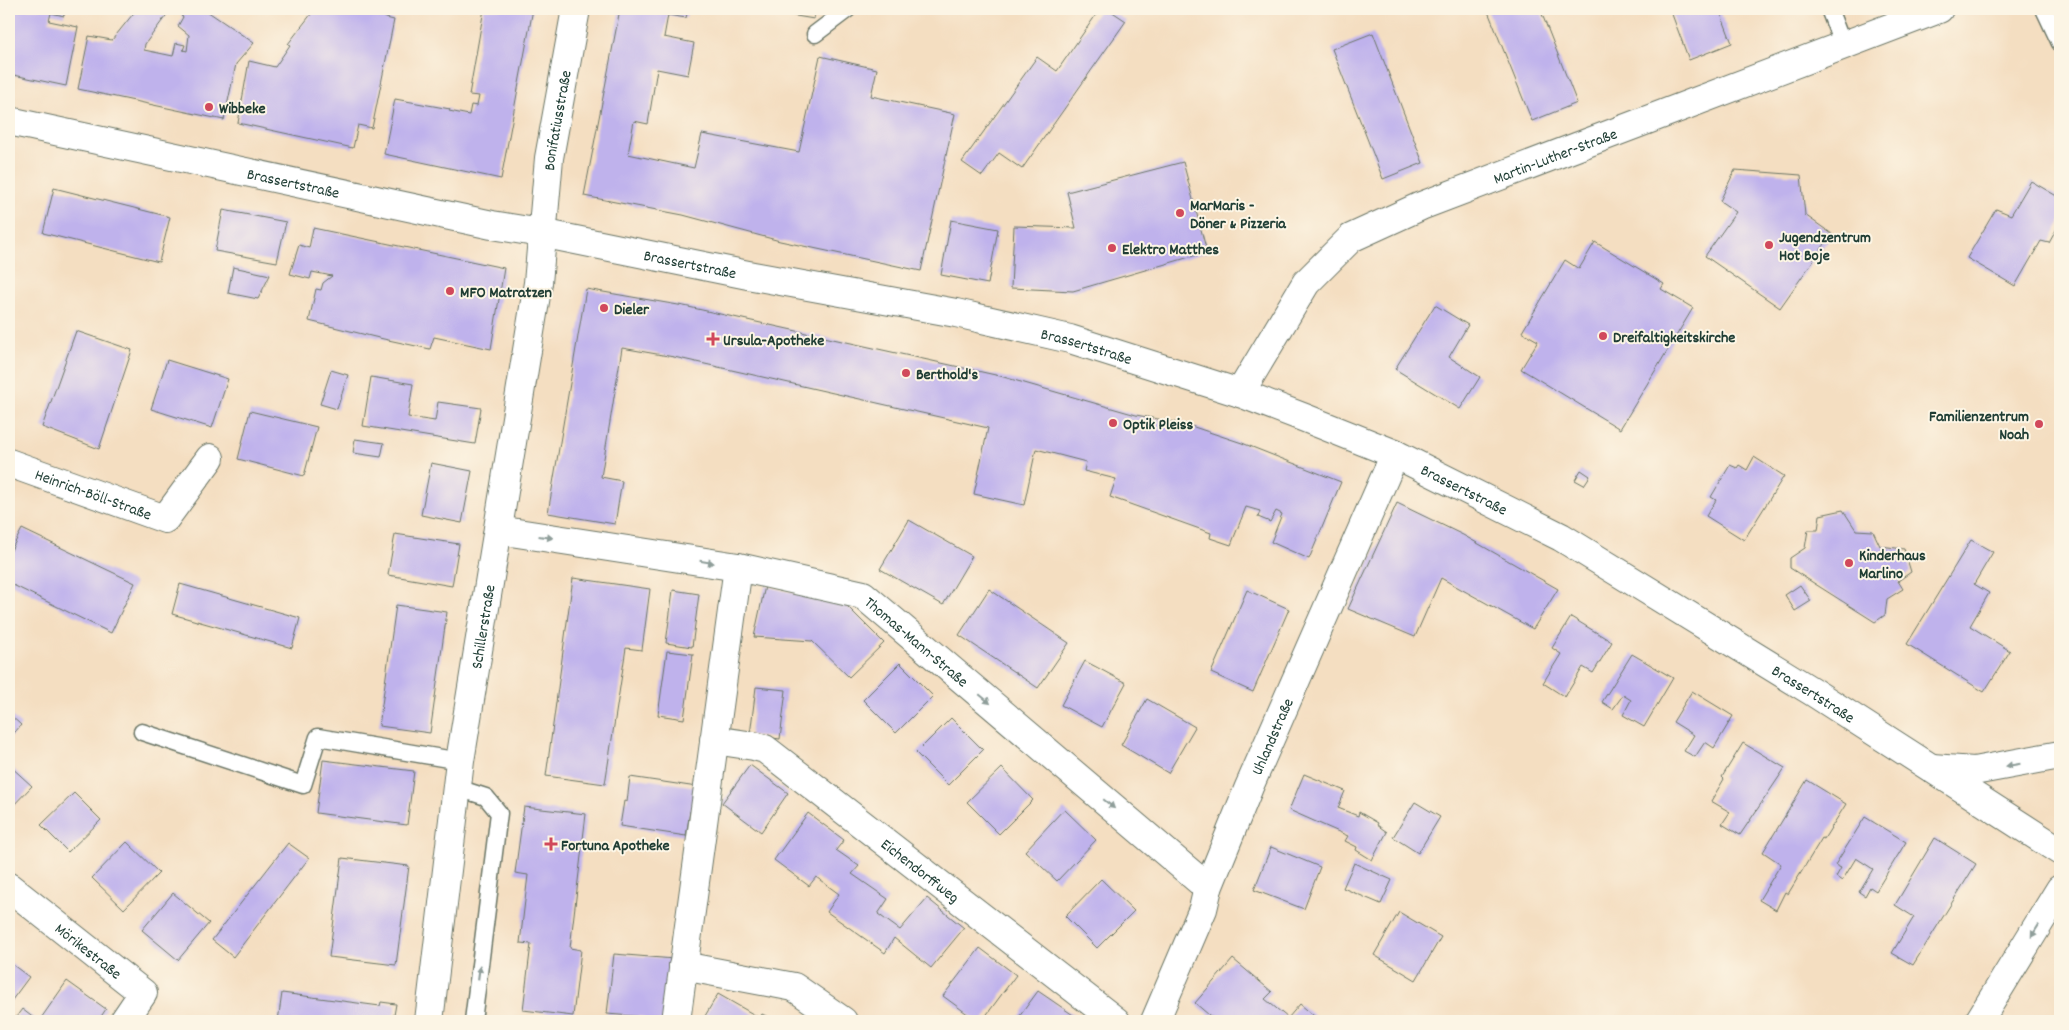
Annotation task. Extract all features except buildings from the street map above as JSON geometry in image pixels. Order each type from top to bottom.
[{"type":"street","name":"Bonifatiusstraße","points":[[541,233],[549,158],[576,9]]},
{"type":"street","name":"Martin-Luther-Straße","points":[[1240,393],[1306,283],[1351,238],[1422,206],[1939,9]]},
{"type":"street","name":"Brassertstraße","points":[[9,122],[492,225],[965,315],[1070,339],[1240,393],[1395,454],[1561,537],[1932,768],[2060,851]]},
{"type":"street","name":"Schillerstraße","points":[[429,1021],[460,761],[538,283],[541,233]]},
{"type":"street","name":"Uhlandstraße","points":[[1155,1021],[1203,909],[1208,888],[1249,787],[1395,454]]},
{"type":"street","name":"Heinrich-Böll-Straße","points":[[9,464],[164,519],[210,458]]},
{"type":"street","name":"Thomas-Mann-Straße","points":[[498,530],[738,567],[863,595],[1208,888]]},
{"type":"street","points":[[676,1021],[738,567]]},
{"type":"street","name":"Eichendorffweg","points":[[714,740],[765,749],[1116,1021]]},
{"type":"street","points":[[1932,768],[1974,771],[2060,755]]},
{"type":"street","name":"Mörikestraße","points":[[9,887],[144,994],[124,1021]]},
{"type":"street","points":[[1979,1021],[2060,889]]},
{"type":"street","points":[[683,966],[794,987],[842,1021]]},
{"type":"lane","points":[[815,34],[848,9]]},
{"type":"lane","points":[[1829,9],[1843,45]]},
{"type":"lane","points":[[2044,9],[2060,43]]},
{"type":"lane","points":[[142,732],[302,786],[318,737],[460,761]]},
{"type":"lane","points":[[458,788],[486,797],[499,813],[473,1021]]},
{"type":"place","name":"Wibbeke","points":[[209,107]]},
{"type":"place","name":"MarMaris - Döner & Pizzeria","points":[[1180,213]]},
{"type":"place","name":"Jugendzentrum Hot Boje","points":[[1769,245]]},
{"type":"place","name":"Elektro Matthes","points":[[1112,248]]},
{"type":"place","name":"MFO Matratzen","points":[[450,291]]},
{"type":"place","name":"Dieler","points":[[604,308]]},
{"type":"place","name":"Dreifaltigkeitskirche","points":[[1603,336]]},
{"type":"place","name":"Ursula-Apotheke","points":[[713,339]]},
{"type":"place","name":"Berthold's","points":[[906,373]]},
{"type":"place","name":"Optik Pleiss","points":[[1113,423]]},
{"type":"place","name":"Familienzentrum Noah","points":[[2039,424]]},
{"type":"place","name":"Kinderhaus Marlino","points":[[1849,563]]},
{"type":"place","name":"Fortuna Apotheke","points":[[551,844]]}]
